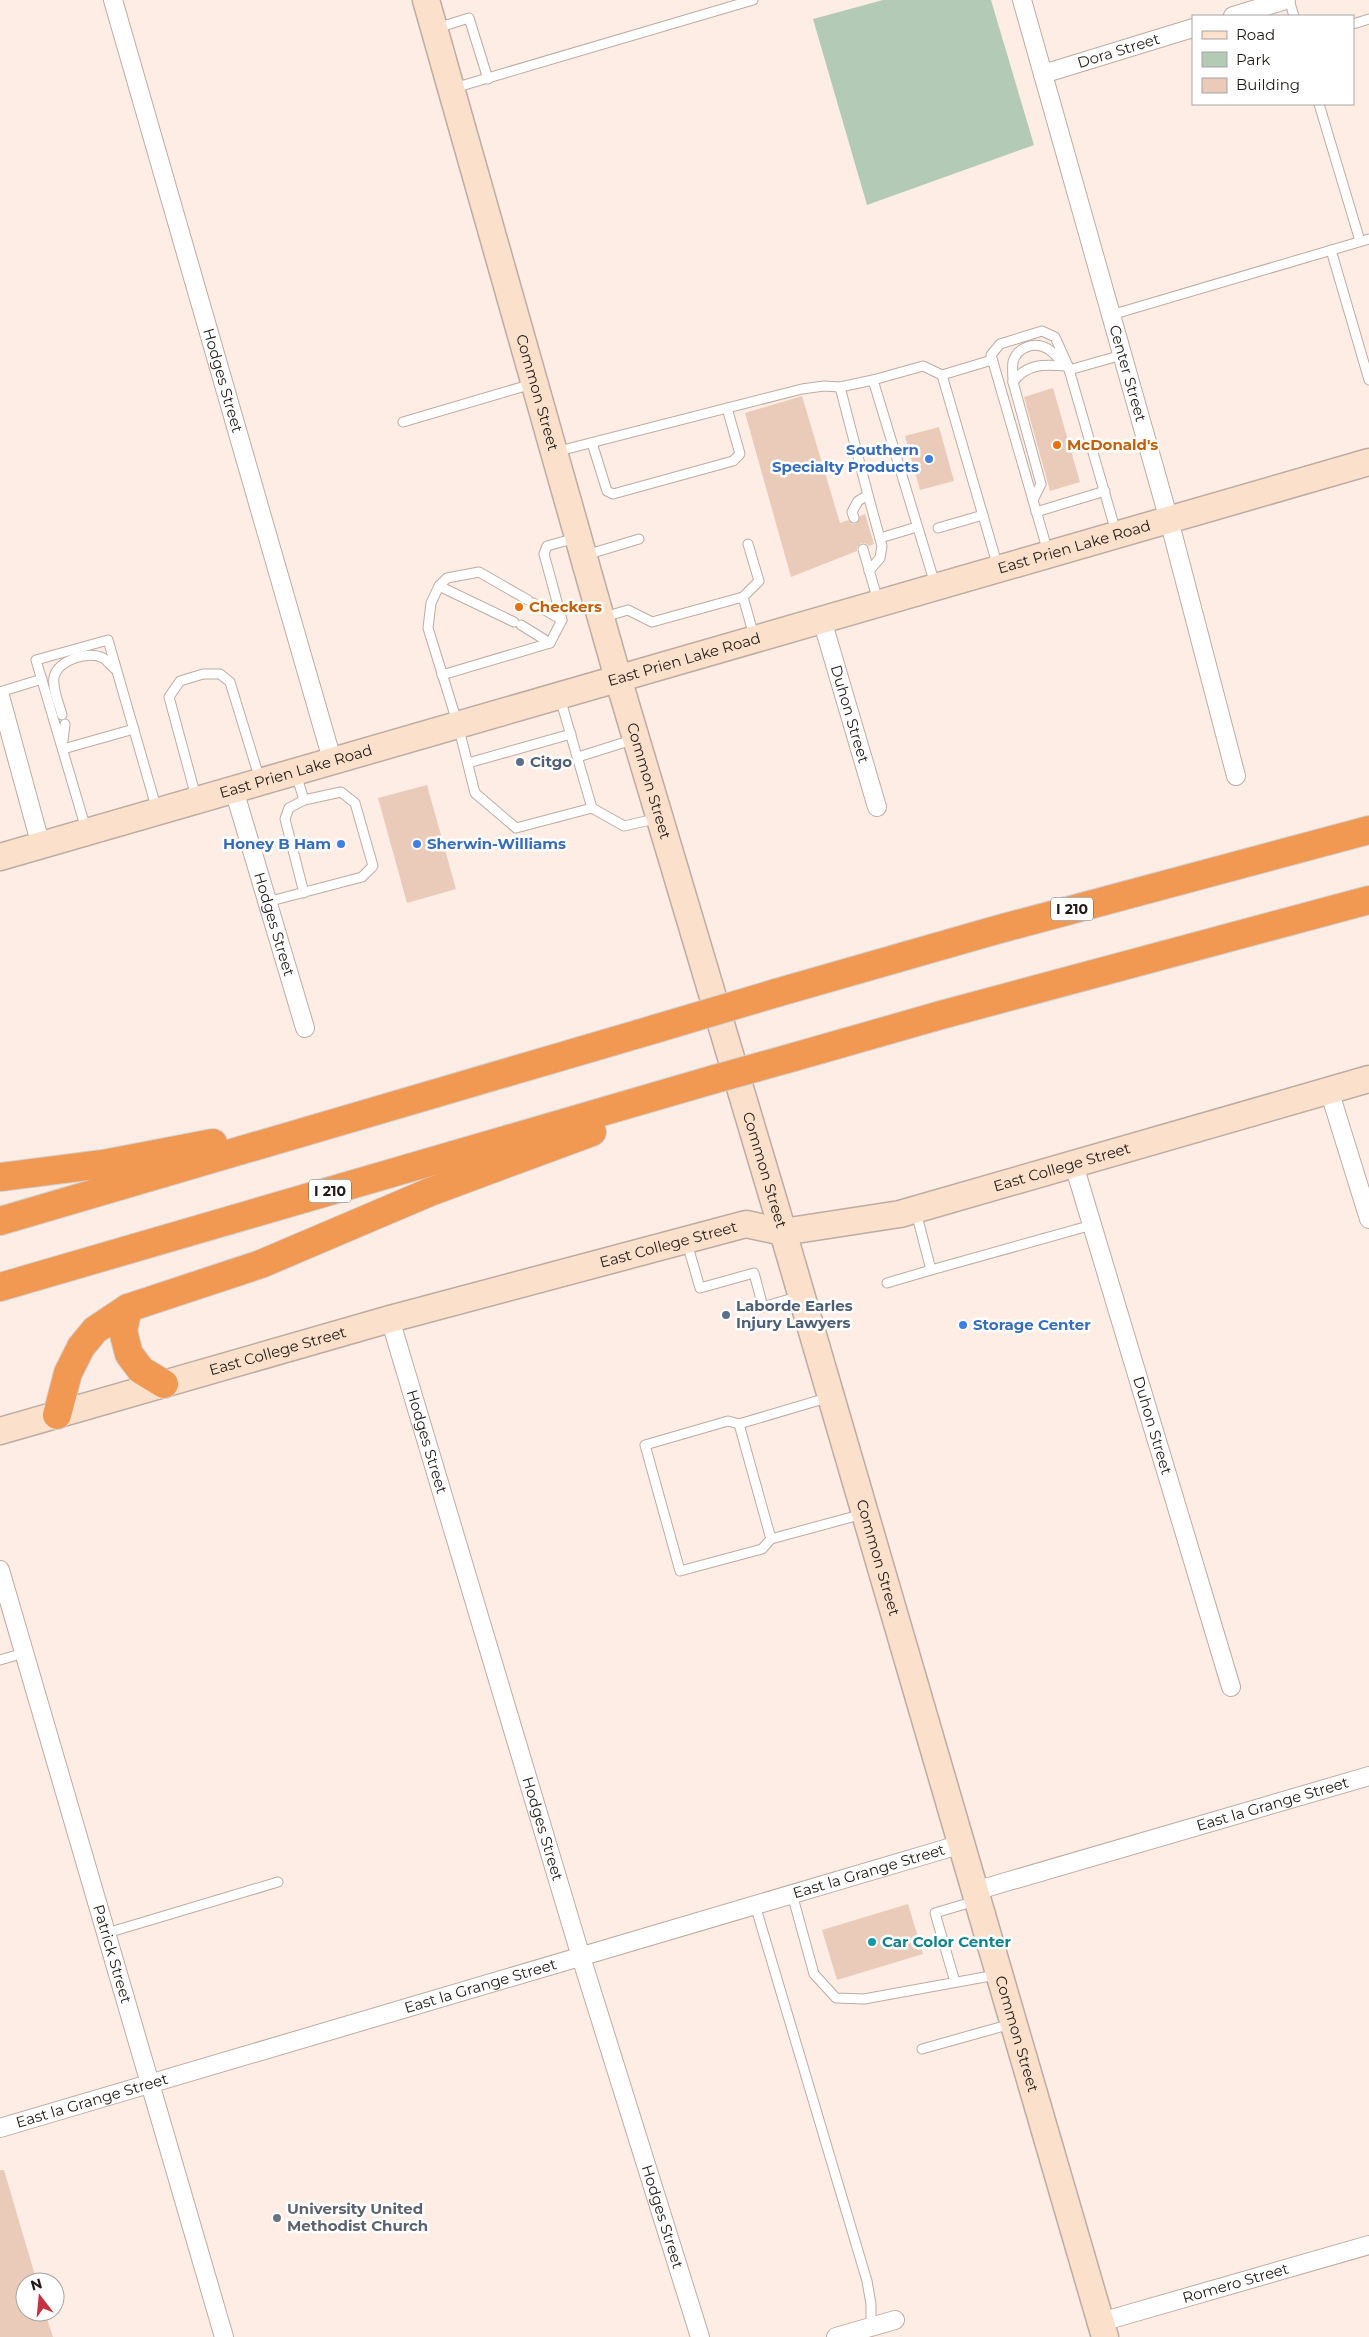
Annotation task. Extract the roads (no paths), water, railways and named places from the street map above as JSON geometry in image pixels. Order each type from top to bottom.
[{"type":"highway","name":"I 210","points":[[0,1221],[776,993],[1033,920],[1369,830]]},
{"type":"highway","name":"I 210","points":[[0,1287],[941,1015],[1369,900]]},
{"type":"highway","points":[[57,1416],[68,1373],[81,1347],[95,1330],[128,1308],[261,1264],[430,1192],[610,1125],[666,1093]]},
{"type":"highway","points":[[0,1177],[103,1164],[374,1112]]},
{"type":"highway","points":[[128,1308],[122,1331],[129,1354],[140,1370],[164,1384]]},
{"type":"street","name":"Hodges Street","points":[[113,0],[332,763]]},
{"type":"street","name":"Common Street","points":[[426,0],[618,678],[802,1296],[1103,2329]]},
{"type":"street","name":"Center Street","points":[[1022,0],[1169,520],[1236,776]]},
{"type":"street","points":[[1236,15],[1287,0]]},
{"type":"street","name":"Dora Street","points":[[1043,74],[1192,28]]},
{"type":"street","name":"East Prien Lake Road","points":[[0,857],[296,774],[618,678],[1369,462]]},
{"type":"street","name":"Duhon Street","points":[[822,620],[878,807]]},
{"type":"street","points":[[0,696],[3,723],[41,846]]},
{"type":"street","name":"Hodges Street","points":[[234,790],[305,1028]]},
{"type":"street","name":"East College Street","points":[[0,1431],[390,1319],[746,1224],[783,1232],[900,1214],[1074,1166],[1369,1079]]},
{"type":"street","points":[[1329,1090],[1369,1219]]},
{"type":"street","name":"Duhon Street","points":[[1074,1166],[1231,1687]]},
{"type":"street","name":"Hodges Street","points":[[390,1319],[581,1957],[700,2337]]},
{"type":"street","name":"Patrick Street","points":[[0,1570],[3,1592],[24,1653],[224,2337]]},
{"type":"street","name":"East la Grange Street","points":[[977,1896],[1369,1776]]},
{"type":"street","name":"East la Grange Street","points":[[0,2128],[962,1844]]},
{"type":"street","name":"Romero Street","points":[[1103,2329],[1369,2244]]},
{"type":"street","points":[[836,2337],[895,2320]]},
{"type":"lane","points":[[451,89],[753,0]]},
{"type":"lane","points":[[1287,0],[1294,15]]},
{"type":"lane","points":[[434,29],[470,18],[488,78]]},
{"type":"lane","points":[[1354,24],[1369,19]]},
{"type":"lane","points":[[1111,315],[1364,240],[1319,105]]},
{"type":"lane","points":[[1331,250],[1369,380]]},
{"type":"lane","points":[[1049,554],[991,355],[1000,344],[1042,331],[1055,336],[1069,368],[1117,535]]},
{"type":"lane","points":[[1033,500],[1041,484],[1013,382],[1013,363],[1016,355],[1030,346],[1040,346],[1049,350],[1069,368]]},
{"type":"lane","points":[[1013,382],[1025,370],[1034,366],[1069,368],[1122,355]]},
{"type":"lane","points":[[554,452],[802,389],[824,386],[840,387],[923,366],[942,375],[992,360]]},
{"type":"lane","points":[[942,375],[998,569]]},
{"type":"lane","points":[[873,380],[936,587]]},
{"type":"lane","points":[[403,422],[534,383]]},
{"type":"lane","points":[[840,387],[882,546],[880,558],[869,571]]},
{"type":"lane","points":[[592,442],[607,491],[613,494],[733,461],[740,454],[727,408]]},
{"type":"lane","points":[[1036,512],[1104,491]]},
{"type":"lane","points":[[854,518],[852,512],[858,501],[868,494]]},
{"type":"lane","points":[[938,528],[983,515]]},
{"type":"lane","points":[[880,538],[917,527]]},
{"type":"lane","points":[[442,675],[550,643],[562,620],[544,554],[547,546],[581,546],[639,539]]},
{"type":"lane","points":[[601,618],[628,610],[652,622],[743,597],[759,581],[748,544]]},
{"type":"lane","points":[[863,549],[878,603]]},
{"type":"lane","points":[[562,620],[479,572],[447,578],[439,586],[431,603],[428,628],[458,726],[475,793],[516,828],[592,808],[624,826],[660,818]]},
{"type":"lane","points":[[439,586],[517,624],[550,643]]},
{"type":"lane","points":[[743,597],[755,639]]},
{"type":"lane","points":[[87,832],[36,660],[108,640],[158,812]]},
{"type":"lane","points":[[62,748],[63,719],[54,679],[57,669],[64,663],[92,655],[104,658],[117,671]]},
{"type":"lane","points":[[197,801],[169,697],[180,681],[203,674],[220,674],[230,682],[261,783]]},
{"type":"lane","points":[[0,692],[42,679]]},
{"type":"lane","points":[[560,696],[592,808]]},
{"type":"lane","points":[[62,748],[134,729]]},
{"type":"lane","points":[[468,763],[571,734]]},
{"type":"lane","points":[[578,757],[636,739]]},
{"type":"lane","points":[[296,774],[304,800]]},
{"type":"lane","points":[[267,902],[304,893],[362,877],[373,866],[355,803],[341,792],[304,800],[289,808],[285,819],[304,893]]},
{"type":"lane","points":[[915,1210],[931,1270]]},
{"type":"lane","points":[[887,1282],[1092,1224]]},
{"type":"lane","points":[[686,1240],[700,1288],[754,1273],[763,1307],[802,1296]]},
{"type":"lane","points":[[831,1396],[739,1424],[728,1421],[645,1444],[680,1571],[762,1548],[771,1540],[866,1514]]},
{"type":"lane","points":[[739,1424],[771,1540]]},
{"type":"lane","points":[[0,1660],[24,1653]]},
{"type":"lane","points":[[106,1933],[278,1882]]},
{"type":"lane","points":[[792,1894],[814,1974],[836,1998],[864,1999],[999,1974]]},
{"type":"lane","points":[[956,1982],[935,1913],[977,1896]]},
{"type":"lane","points":[[754,1905],[867,2281],[871,2327]]},
{"type":"lane","points":[[922,2049],[1014,2023]]},
{"type":"place","name":"McDonald's","points":[[1057,445]]},
{"type":"place","name":"Southern Specialty Products","points":[[929,459]]},
{"type":"place","name":"Checkers","points":[[519,607]]},
{"type":"place","name":"Citgo","points":[[520,762]]},
{"type":"place","name":"Honey B Ham","points":[[341,844]]},
{"type":"place","name":"Sherwin-Williams","points":[[417,844]]},
{"type":"place","name":"Laborde Earles Injury Lawyers","points":[[726,1315]]},
{"type":"place","name":"Storage Center","points":[[963,1325]]},
{"type":"place","name":"Car Color Center","points":[[872,1942]]},
{"type":"place","name":"University United Methodist Church","points":[[277,2218]]}]
